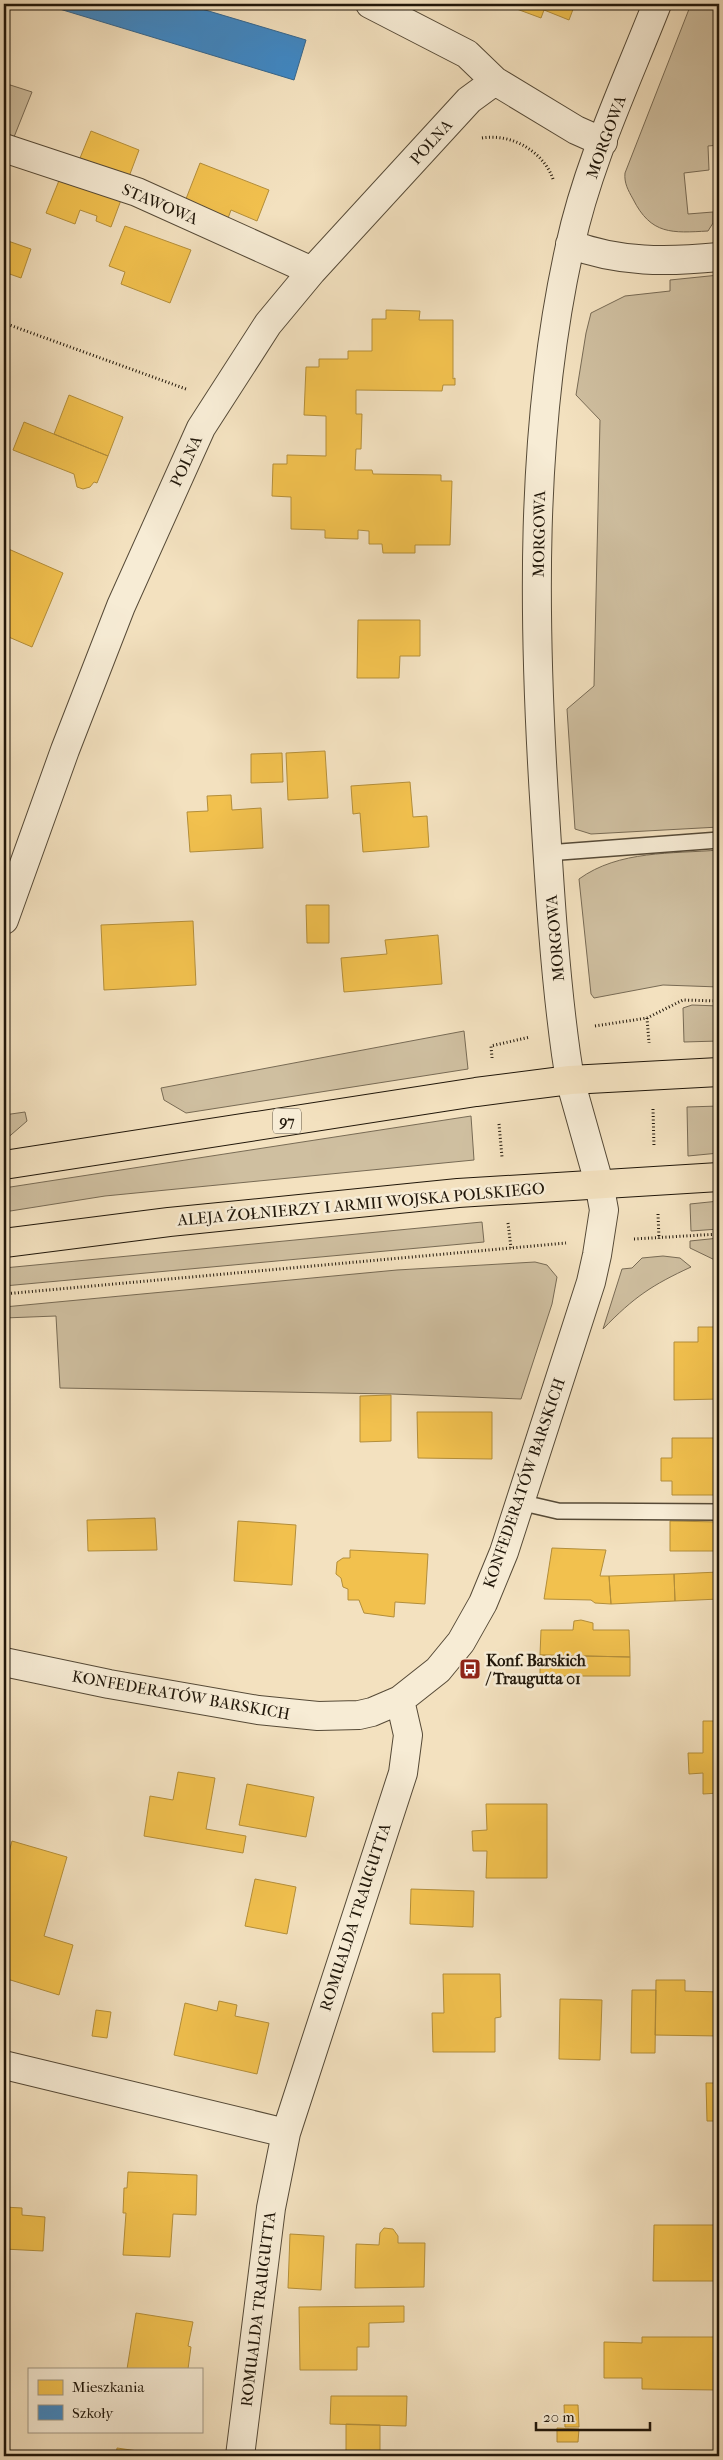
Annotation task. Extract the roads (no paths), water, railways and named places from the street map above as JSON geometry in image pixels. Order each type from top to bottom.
[{"type":"main road","name":"97","points":[[4,1165],[495,1089],[570,1080],[651,1074],[719,1072]]},
{"type":"main road","name":"ALEJA ŻOŁNIERZY I ARMII WOJSKA POLSKIEGO","points":[[4,1243],[169,1222],[505,1189],[719,1177]]},
{"type":"street","points":[[370,4],[467,54],[494,81],[576,130],[603,142]]},
{"type":"street","name":"MORGOWA","points":[[570,1080],[563,1030],[539,718],[540,486],[544,397],[555,322],[570,244],[603,142],[657,4]]},
{"type":"street","name":"POLNA","points":[[4,920],[65,750],[122,606],[194,442],[217,400],[268,324],[312,271],[469,100],[494,81]]},
{"type":"street","name":"STAWOWA","points":[[4,148],[137,192],[312,271]]},
{"type":"street","points":[[570,244],[590,252],[628,260],[691,260],[719,257]]},
{"type":"street","name":"KONFEDERATÓW BARSKICH","points":[[4,1662],[109,1684],[296,1715],[359,1715],[400,1700],[438,1670],[461,1642],[483,1602],[504,1552],[591,1282],[604,1210],[599,1183],[570,1080]]},
{"type":"street","name":"ROMUALDA TRAUGUTTA","points":[[240,2456],[270,2218],[286,2133],[403,1773],[408,1735],[400,1700]]},
{"type":"street","points":[[4,2066],[286,2133]]},
{"type":"lane","points":[[548,852],[719,840]]},
{"type":"lane","points":[[520,1502],[558,1511],[719,1512]]},
{"type":"place","name":"Konf. Barskich / Traugutta 01","points":[[470,1669]]}]
